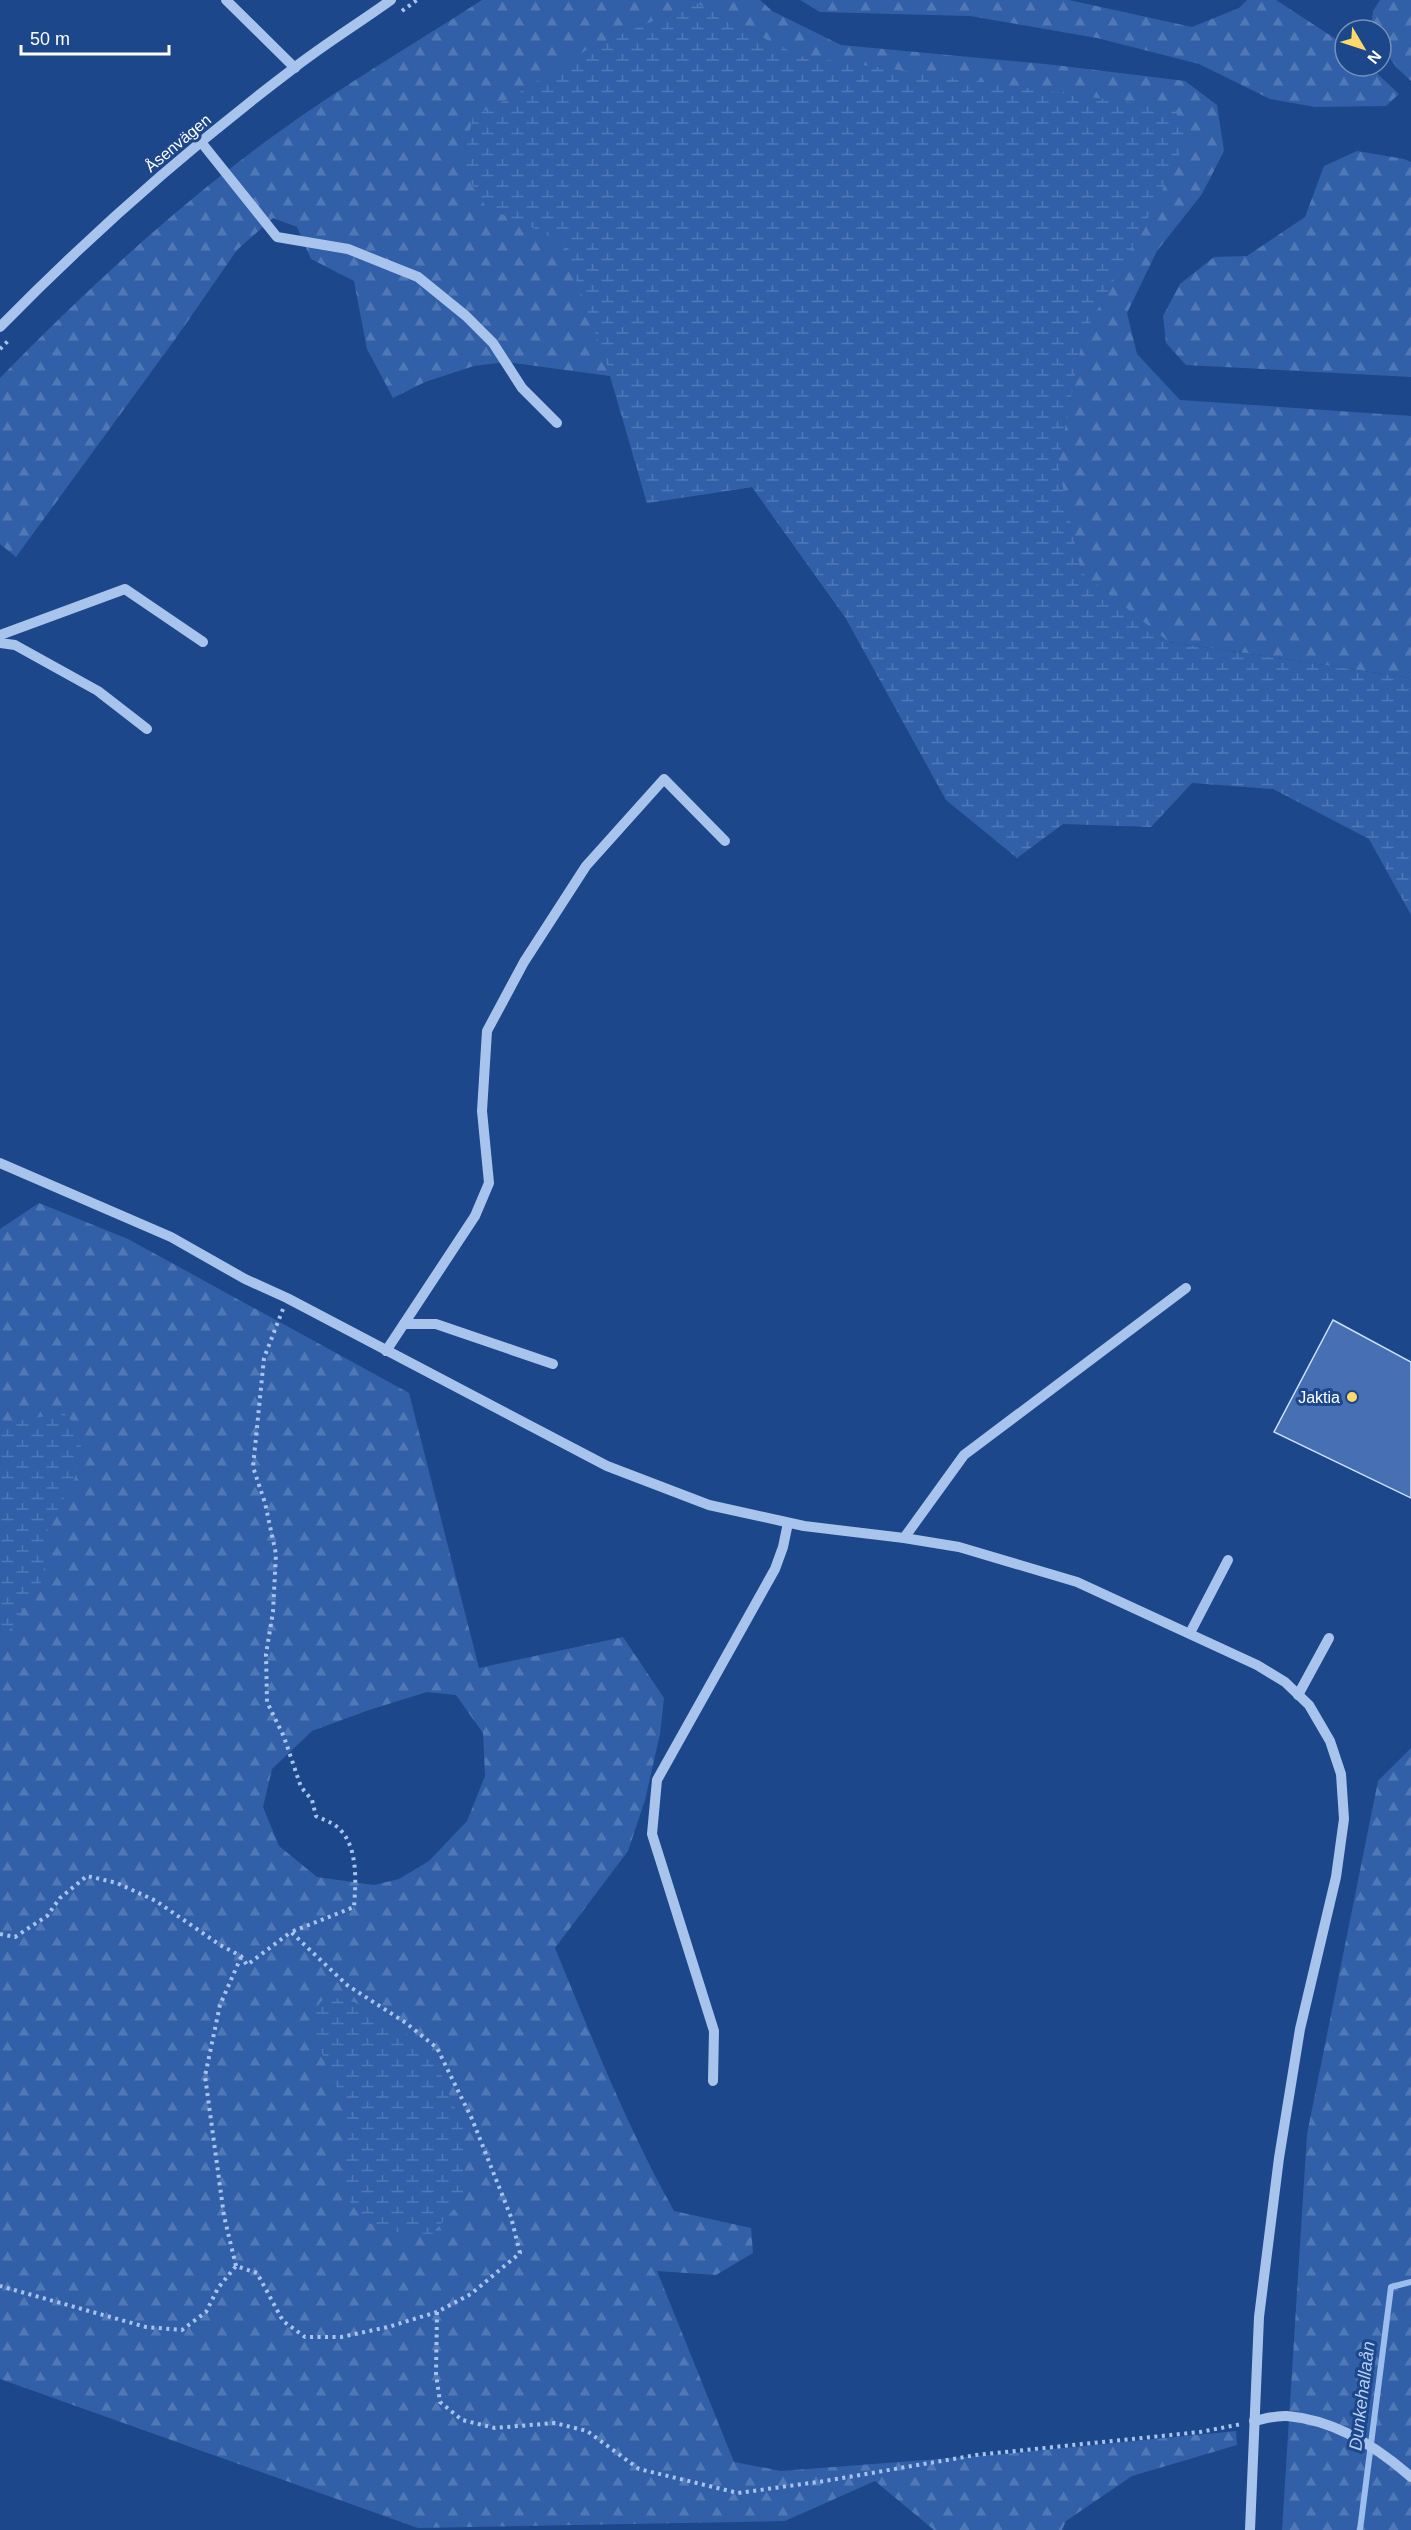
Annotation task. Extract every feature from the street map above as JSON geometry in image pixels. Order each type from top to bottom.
[{"type":"street","points":[[226,0],[295,68]]},
{"type":"street","name":"Åsenvägen","points":[[0,327],[142,192],[201,142],[295,68],[391,0]]},
{"type":"street","points":[[201,142],[277,237],[348,249],[418,277],[466,316],[493,343],[522,388],[556,423]]},
{"type":"street","points":[[0,635],[125,589],[203,642]]},
{"type":"street","points":[[0,643],[15,645],[98,691],[147,729]]},
{"type":"street","points":[[386,1351],[476,1216],[489,1183],[482,1111],[487,1031],[524,962],[586,866],[664,778],[725,841]]},
{"type":"street","points":[[0,1163],[171,1237],[245,1279],[287,1298],[607,1466],[709,1505],[788,1523],[959,1547],[1077,1582],[1257,1665],[1285,1682],[1309,1705],[1330,1741],[1341,1774],[1344,1819],[1336,1877],[1300,2030],[1279,2158],[1259,2317],[1250,2530]]},
{"type":"street","points":[[904,1538],[964,1455],[1186,1288]]},
{"type":"street","points":[[404,1324],[436,1324],[552,1364]]},
{"type":"street","points":[[713,2081],[714,2031],[652,1834],[657,1780],[775,1569],[788,1523]]},
{"type":"street","points":[[1191,1633],[1228,1560]]},
{"type":"street","points":[[1298,1695],[1329,1638]]},
{"type":"street","points":[[1254,2421],[1285,2416],[1323,2424],[1359,2438],[1411,2476]]},
{"type":"path","points":[[0,1934],[15,1937],[47,1916],[60,1898],[87,1876],[117,1883],[156,1900],[220,1945],[241,1956],[246,1965],[291,1932],[354,1907],[357,1876],[345,1836],[334,1824],[316,1816],[312,1800],[301,1787],[284,1737],[267,1702],[266,1654],[273,1612],[276,1554],[265,1503],[253,1467],[264,1358],[287,1298]]},
{"type":"path","points":[[236,2266],[257,2273],[283,2321],[305,2337],[341,2337],[437,2312],[471,2294],[520,2253],[511,2217],[472,2119],[437,2048],[406,2023],[347,1985],[291,1932]]},
{"type":"path","points":[[236,2266],[224,2216],[205,2076],[220,2005],[241,1956]]},
{"type":"path","points":[[0,2286],[146,2327],[182,2330],[206,2312],[218,2288],[236,2266]]},
{"type":"path","points":[[437,2312],[436,2374],[440,2402],[462,2420],[495,2428],[555,2423],[587,2431],[639,2469],[738,2493],[825,2481],[976,2455],[1200,2432],[1254,2421]]},
{"type":"green space","points":[[482,0],[760,0],[772,11],[841,45],[1055,65],[1185,81],[1217,105],[1224,151],[1202,194],[1157,251],[1127,313],[1137,354],[1180,400],[1411,416],[1411,678],[1169,642],[845,617],[752,487],[647,503],[610,376],[506,362],[474,366],[425,382],[393,398],[367,349],[354,281],[311,259],[297,227],[273,218],[237,250],[176,338],[16,557],[0,544],[0,378],[133,250],[203,190],[326,99]]},
{"type":"green space","points":[[800,0],[1069,0],[1192,27],[1239,8],[1247,0],[1276,0],[1333,37],[1333,78],[1382,78],[1399,94],[1386,106],[1315,107],[1270,99],[1199,64],[1097,38],[970,16],[820,12]]},
{"type":"green space","points":[[1380,0],[1411,0],[1411,81],[1393,62],[1393,18],[1372,18],[1373,11]]},
{"type":"green space","points":[[696,3],[799,56],[1175,109],[1186,141],[1154,207],[1083,336],[1058,464],[1081,572],[1169,642],[1411,678],[1411,915],[1369,839],[1273,789],[1192,783],[1151,827],[1063,824],[1017,858],[946,800],[845,617],[752,487],[647,503],[611,376],[562,241],[486,207],[462,168],[473,116],[512,97],[591,47]]},
{"type":"green space","points":[[1357,151],[1411,162],[1411,377],[1186,365],[1166,343],[1163,316],[1180,284],[1214,257],[1247,256],[1305,217],[1324,166]]},
{"type":"green space","points":[[39,1203],[128,1239],[409,1393],[479,1668],[623,1637],[664,1698],[660,1734],[645,1800],[628,1851],[555,1948],[625,2115],[674,2211],[751,2228],[753,2253],[716,2275],[657,2271],[734,2462],[781,2471],[1004,2454],[1236,2431],[1237,2445],[1132,2476],[1066,2521],[1062,2530],[934,2530],[875,2481],[785,2521],[418,2528],[0,2379],[0,1229]],"holes":[[[427,1692],[456,1695],[483,1733],[485,1776],[467,1821],[429,1861],[399,1879],[374,1885],[317,1877],[279,1846],[263,1807],[272,1769],[312,1731]]]},
{"type":"green space","points":[[64,1413],[83,1433],[75,1478],[48,1527],[43,1579],[9,1631],[0,1637],[0,1426],[4,1423]]},
{"type":"green space","points":[[1411,1748],[1411,2530],[1282,2530],[1307,2134],[1378,1781]]},
{"type":"green space","points":[[326,1996],[354,2002],[405,2032],[437,2064],[463,2128],[463,2199],[432,2234],[394,2232],[363,2221],[340,2186],[348,2145],[346,2106],[326,2065],[316,2035],[313,2011]]},
{"type":"building","name":"Jaktia","points":[[1333,1320],[1411,1362],[1411,1498],[1274,1432]]},
{"type":"waterway","name":"Dunkehallaån","points":[[1360,2530],[1391,2287],[1411,2282]]},
{"type":"place","name":"Jaktia","points":[[1352,1397]]}]
